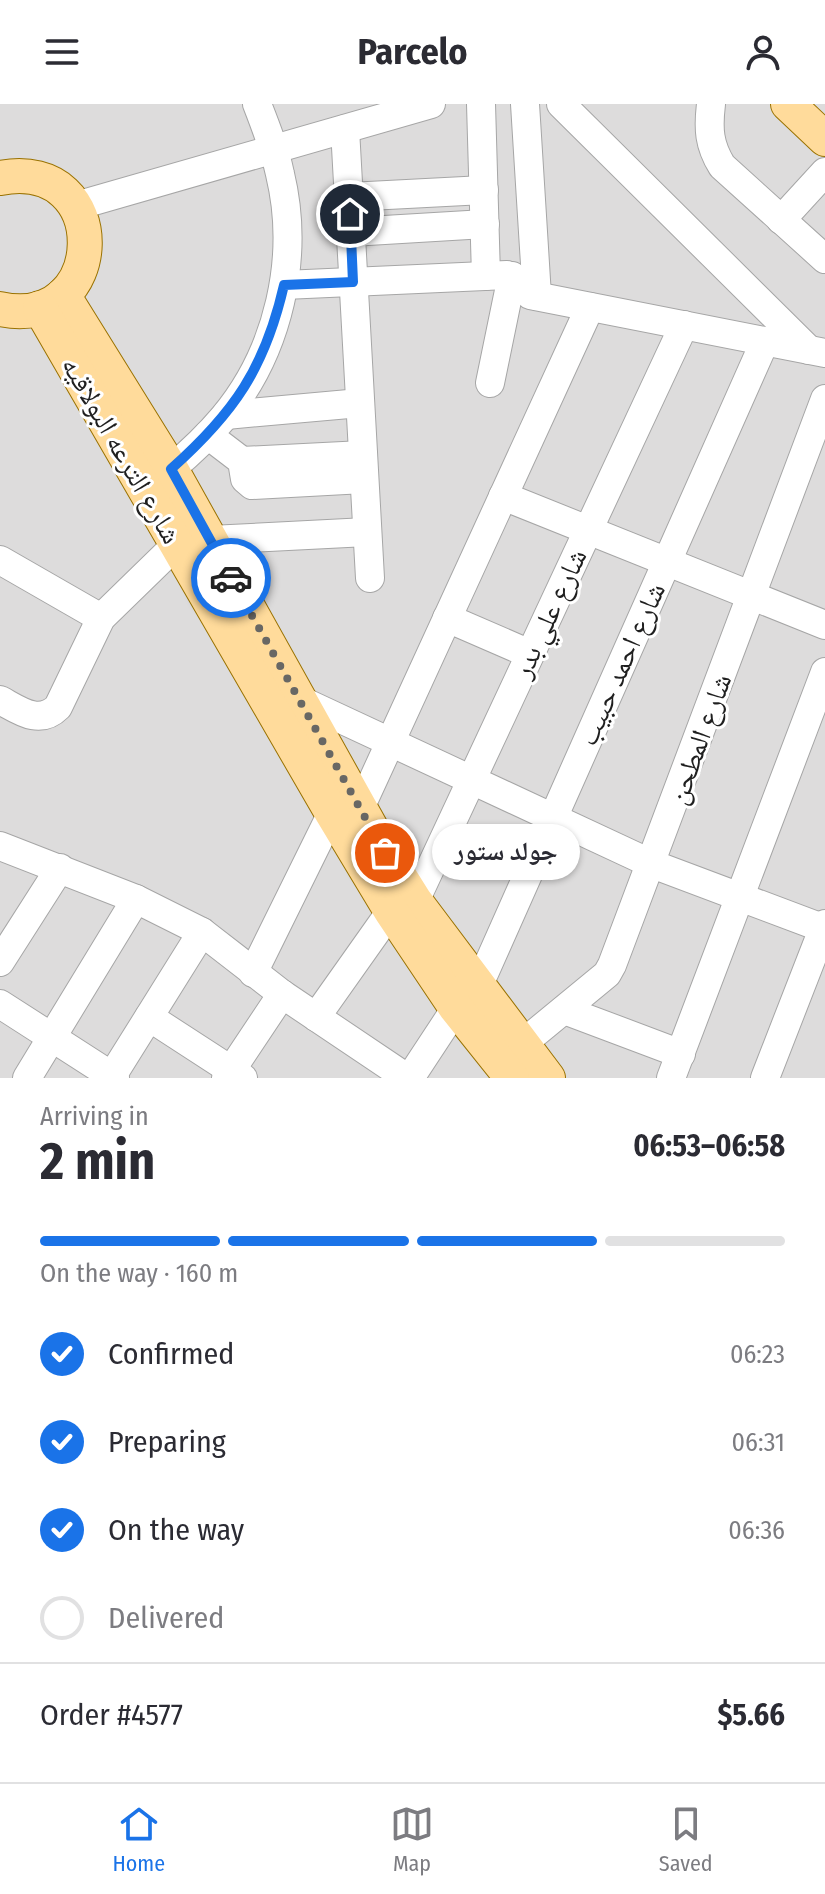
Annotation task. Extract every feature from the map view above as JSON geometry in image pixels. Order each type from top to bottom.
[{"type":"main road","points":[[788,104],[825,139]]},
{"type":"main road","points":[[0,178],[13,175],[37,177],[59,188],[76,206],[86,232],[85,259],[80,273],[52,301],[15,312],[0,309]]},
{"type":"main road","name":"شارع الترعه البولاقيه","points":[[52,301],[171,469],[193,542],[300,700],[346,809]]},
{"type":"main road","name":"شارع الترعه البولاقيه","points":[[52,301],[403,906],[467,997],[526,1067]]},
{"type":"street","points":[[171,469],[217,425],[246,385],[276,320],[284,285],[288,231],[281,176],[257,104]]},
{"type":"street","points":[[481,104],[485,224],[499,276],[490,383]]},
{"type":"street","points":[[525,104],[537,296]]},
{"type":"street","points":[[561,104],[817,352]]},
{"type":"street","points":[[711,104],[708,133],[713,151],[722,166],[825,259]]},
{"type":"street","points":[[76,206],[417,106]]},
{"type":"street","points":[[345,129],[370,578]]},
{"type":"street","points":[[781,220],[825,172]]},
{"type":"street","points":[[349,197],[484,190]]},
{"type":"street","points":[[351,232],[485,224]]},
{"type":"street","points":[[284,285],[499,276],[524,292],[537,296],[817,352]]},
{"type":"street","points":[[253,973],[346,809],[390,742],[590,307]]},
{"type":"street","name":"شارع علي بدر","points":[[316,1017],[403,906],[471,780],[684,325]]},
{"type":"street","name":"شارع احمد حبيب","points":[[408,1078],[467,997],[553,818],[765,341]]},
{"type":"street","name":"شارع المطحن","points":[[526,1067],[564,1010],[607,974],[612,965],[825,399]]},
{"type":"street","points":[[217,425],[360,403]]},
{"type":"street","points":[[217,425],[244,470],[364,467]]},
{"type":"street","points":[[503,496],[825,625]]},
{"type":"street","points":[[0,700],[35,717],[52,713],[58,707],[101,618],[193,542],[367,532]]},
{"type":"street","points":[[0,560],[101,618]]},
{"type":"street","points":[[447,618],[530,654]]},
{"type":"street","points":[[564,1010],[676,1066],[825,672]]},
{"type":"street","points":[[300,700],[652,864],[824,927],[765,1078]]},
{"type":"street","points":[[0,846],[136,899],[202,932],[282,994],[408,1078]]},
{"type":"street","points":[[0,962],[60,868]]},
{"type":"street","points":[[27,1078],[136,899]]},
{"type":"street","points":[[0,1004],[113,1077],[202,932]]},
{"type":"street","points":[[149,1017],[234,1075],[282,994]]},
{"type":"shaded area","points":[[0,104],[825,104],[825,1078],[0,1078]]},
{"type":"way so far","points":[[231,578],[385,853]]},
{"type":"place","name":"جولد ستور","points":[[385,853]]},
{"type":"route","points":[[231,578],[171,469],[226,415],[246,385],[270,337],[284,285],[353,282],[350,214]]}]
